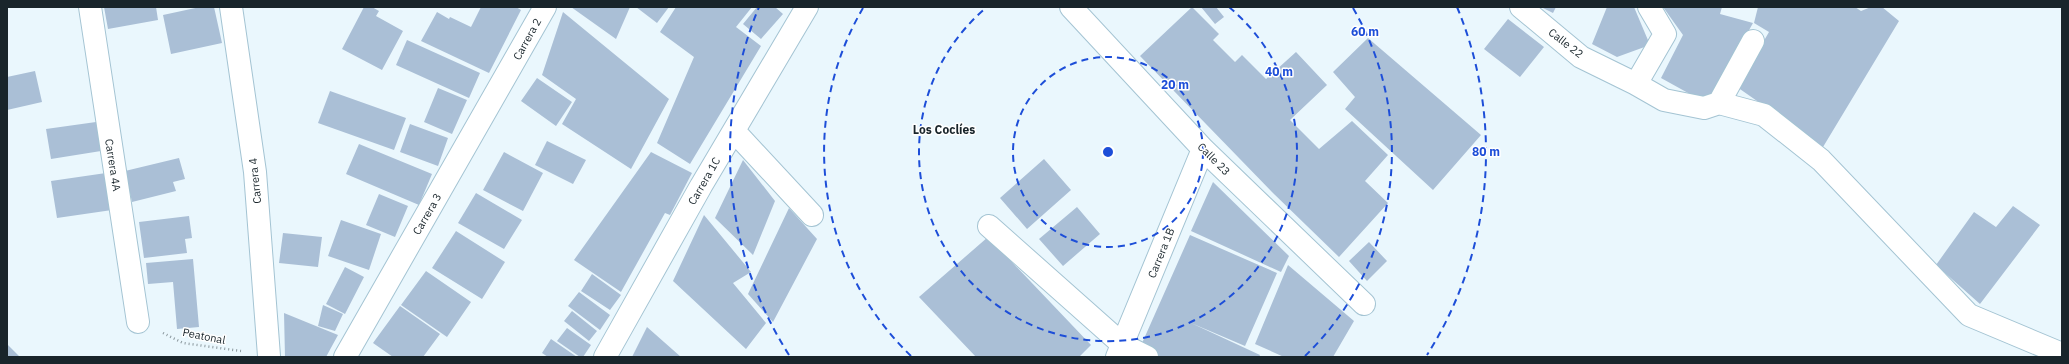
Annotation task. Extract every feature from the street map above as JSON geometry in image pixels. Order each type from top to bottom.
[{"type":"street","name":"Carrera 4A","points":[[90,7],[138,322]]},
{"type":"street","name":"Carrera 4","points":[[230,7],[255,172],[270,356]]},
{"type":"street","name":"Carrera 2","points":[[509,72],[545,7]]},
{"type":"street","name":"Carrera 1C","points":[[605,357],[734,131],[807,7]]},
{"type":"street","name":"Calle 23","points":[[1070,7],[1203,149],[1364,304]]},
{"type":"street","name":"Calle 22","points":[[1521,7],[1581,57],[1636,84],[1664,100],[1704,108],[1719,103]]},
{"type":"street","points":[[1636,84],[1665,34],[1649,7]]},
{"type":"street","points":[[1753,41],[1719,103],[1764,115],[1821,160],[1969,315],[2062,354]]},
{"type":"street","name":"Carrera 3","points":[[345,357],[509,72]]},
{"type":"street","points":[[734,131],[812,215]]},
{"type":"street","name":"Carrera 1B","points":[[1120,351],[1203,149]]},
{"type":"street","points":[[988,226],[1120,351],[1148,357]]},
{"type":"path","name":"Peatonal","points":[[138,322],[183,343],[270,356]]},
{"type":"building","points":[[104,7],[156,7],[158,20],[108,29]]},
{"type":"building","points":[[200,7],[214,7],[222,43],[171,54],[163,15]]},
{"type":"building","points":[[364,7],[372,7],[379,11],[376,16],[403,31],[382,70],[342,49]]},
{"type":"building","points":[[481,7],[516,7],[521,10],[489,73],[421,41],[437,12],[449,19],[450,17],[471,27]]},
{"type":"building","points":[[571,7],[630,7],[616,39]]},
{"type":"building","points":[[636,7],[669,7],[657,23]]},
{"type":"building","points":[[676,7],[752,7],[736,27],[761,46],[690,164],[657,143],[694,57],[660,32]]},
{"type":"building","points":[[757,7],[775,7],[783,14],[761,39],[743,24]]},
{"type":"building","points":[[1192,7],[1219,34],[1213,40],[1235,62],[1242,55],[1266,79],[1296,52],[1327,85],[1290,120],[1319,149],[1352,121],[1388,155],[1365,181],[1388,203],[1339,257],[1274,194],[1140,56]]},
{"type":"building","points":[[1201,7],[1216,7],[1224,17],[1215,24]]},
{"type":"building","points":[[1541,7],[1556,7],[1553,13]]},
{"type":"building","points":[[1607,7],[1634,7],[1650,45],[1617,57],[1592,44]]},
{"type":"building","points":[[1663,7],[1722,7],[1720,14],[1753,23],[1708,104],[1661,78],[1683,35]]},
{"type":"building","points":[[1758,7],[1855,7],[1861,11],[1871,7],[1882,7],[1899,21],[1823,147],[1737,87],[1769,32],[1754,23]]},
{"type":"building","points":[[563,12],[669,99],[631,169],[562,124],[576,99],[542,75]]},
{"type":"building","points":[[1508,19],[1544,47],[1520,77],[1484,49]]},
{"type":"building","points":[[1368,38],[1481,135],[1433,190],[1345,109],[1355,97],[1333,72]]},
{"type":"building","points":[[407,40],[480,73],[469,98],[396,65]]},
{"type":"building","points":[[35,71],[42,102],[7,110],[7,77]]},
{"type":"building","points":[[537,78],[572,102],[556,126],[521,101]]},
{"type":"building","points":[[438,88],[467,100],[452,134],[424,122]]},
{"type":"building","points":[[330,91],[406,118],[394,150],[318,123]]},
{"type":"building","points":[[96,122],[101,151],[51,159],[46,129]]},
{"type":"building","points":[[410,124],[448,138],[438,166],[400,152]]},
{"type":"building","points":[[547,141],[586,160],[573,184],[535,165]]},
{"type":"building","points":[[359,144],[432,174],[419,205],[346,174]]},
{"type":"building","points":[[504,152],[543,173],[523,211],[483,190]]},
{"type":"building","points":[[651,152],[692,173],[670,215],[665,213],[621,292],[574,260]]},
{"type":"building","points":[[179,158],[185,179],[173,182],[176,191],[132,202],[125,171]]},
{"type":"building","points":[[1044,159],[1071,190],[1027,229],[1000,198]]},
{"type":"building","points":[[743,160],[775,201],[753,255],[715,218]]},
{"type":"building","points":[[106,173],[112,210],[57,218],[51,181]]},
{"type":"building","points":[[1213,182],[1289,256],[1281,272],[1191,231]]},
{"type":"building","points":[[476,193],[522,220],[504,249],[458,223]]},
{"type":"building","points":[[379,194],[408,206],[395,237],[366,225]]},
{"type":"building","points":[[2013,206],[2040,225],[1980,304],[1936,265],[1974,212],[1996,227]]},
{"type":"building","points":[[1077,207],[1100,234],[1063,266],[1039,239]]},
{"type":"building","points":[[789,208],[817,239],[773,322],[748,294]]},
{"type":"building","points":[[704,215],[751,272],[733,283],[766,323],[746,349],[673,281]]},
{"type":"building","points":[[189,216],[192,238],[185,239],[187,253],[144,258],[139,222]]},
{"type":"building","points":[[341,220],[381,234],[369,270],[328,256]]},
{"type":"building","points":[[456,231],[505,262],[482,299],[432,268]]},
{"type":"building","points":[[283,233],[322,237],[318,267],[279,263]]},
{"type":"building","points":[[1190,235],[1277,273],[1245,346],[1191,323],[1260,355],[1259,357],[1154,357],[1139,350]]},
{"type":"building","points":[[988,237],[1091,345],[1079,357],[976,357],[919,297]]},
{"type":"building","points":[[1369,242],[1387,261],[1367,281],[1349,261]]},
{"type":"building","points":[[193,259],[199,327],[177,329],[173,282],[148,284],[146,263]]},
{"type":"building","points":[[1288,265],[1354,321],[1333,357],[1284,357],[1255,344]]},
{"type":"building","points":[[345,267],[364,277],[345,314],[326,304]]},
{"type":"building","points":[[426,271],[471,302],[447,337],[401,305]]},
{"type":"building","points":[[592,274],[621,295],[610,310],[581,291]]},
{"type":"building","points":[[579,292],[610,315],[600,330],[568,306]]},
{"type":"building","points":[[323,305],[343,314],[335,331],[318,326]]},
{"type":"building","points":[[400,306],[440,334],[423,357],[393,357],[373,343]]},
{"type":"building","points":[[572,311],[597,331],[589,341],[564,321]]},
{"type":"building","points":[[284,313],[338,335],[326,357],[285,357]]},
{"type":"building","points":[[647,327],[681,357],[632,357]]},
{"type":"building","points":[[567,328],[591,345],[583,357],[580,357],[557,341]]},
{"type":"building","points":[[551,339],[577,357],[548,357],[542,353]]},
{"type":"building","points":[[7,344],[20,357],[7,357]]},
{"type":"district","name":"Los Coclíes","points":[[944,129]]}]
